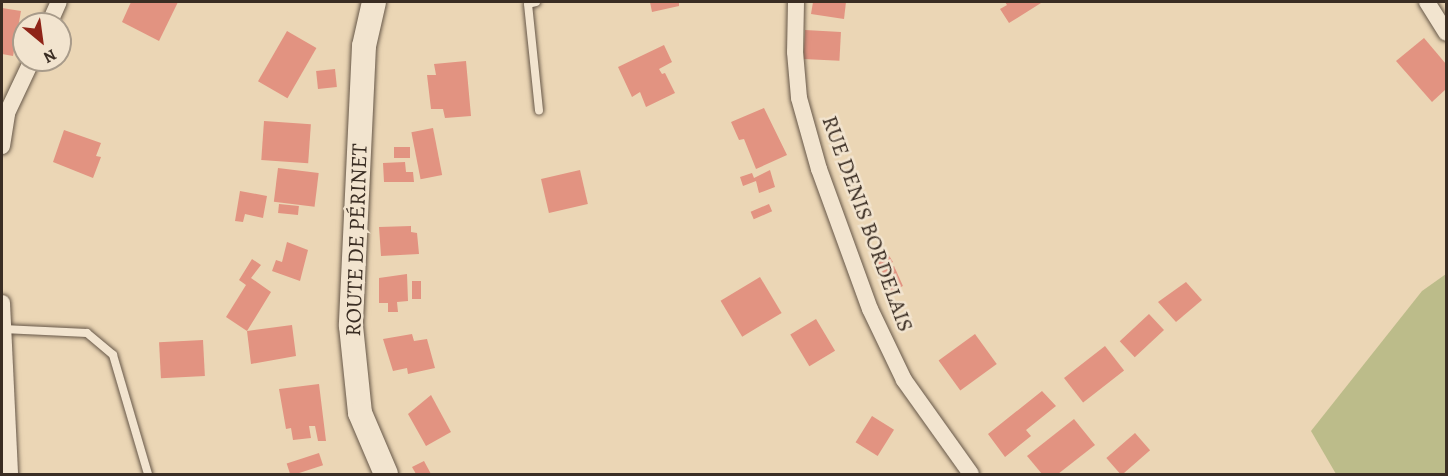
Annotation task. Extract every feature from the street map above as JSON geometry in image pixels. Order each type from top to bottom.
[{"type":"main road","name":"ROUTE DE PÉRINET","points":[[374,2],[364,46],[351,326],[360,413],[386,474]]},
{"type":"street","name":"RUE DENIS BORDELAIS","points":[[796,2],[795,52],[799,98],[819,169],[870,309],[904,380],[971,474]]},
{"type":"street","points":[[1427,2],[1446,33]]},
{"type":"street","points":[[2,146],[7,113],[26,72]]},
{"type":"street","points":[[2,303],[9,474]]},
{"type":"lane","points":[[536,2],[528,4],[539,110]]},
{"type":"lane","points":[[3,329],[87,333],[113,355],[148,474]]},
{"type":"green space","points":[[1446,274],[1446,474],[1336,474],[1311,431],[1422,291]]},
{"type":"building","points":[[131,2],[178,2],[159,41],[122,22]]},
{"type":"building","points":[[650,2],[679,2],[679,6],[652,12]]},
{"type":"building","points":[[813,2],[846,2],[844,19],[811,14]]},
{"type":"building","points":[[1005,2],[1041,3],[1009,23],[1000,9],[1007,5]]},
{"type":"building","points":[[2,8],[21,11],[12,12],[12,56],[2,54]]},
{"type":"building","points":[[805,30],[841,32],[839,61],[803,59]]},
{"type":"building","points":[[287,31],[316,48],[287,98],[258,81]]},
{"type":"building","points":[[1424,38],[1446,64],[1446,89],[1432,102],[1396,61]]},
{"type":"building","points":[[664,45],[672,62],[659,69],[662,74],[665,73],[675,93],[646,107],[640,92],[632,97],[618,67]]},
{"type":"building","points":[[466,61],[471,116],[445,118],[443,109],[431,109],[427,75],[436,75],[434,64]]},
{"type":"building","points":[[335,69],[337,87],[318,89],[316,71]]},
{"type":"building","points":[[764,108],[787,155],[756,169],[744,139],[739,140],[731,122]]},
{"type":"building","points":[[264,121],[311,124],[308,163],[261,160]]},
{"type":"building","points":[[433,128],[442,175],[421,179],[411,132]]},
{"type":"building","points":[[64,130],[101,143],[96,156],[101,157],[93,178],[53,162]]},
{"type":"building","points":[[394,147],[410,147],[410,158],[394,158]]},
{"type":"building","points":[[405,162],[406,172],[413,172],[414,182],[384,182],[383,163]]},
{"type":"building","points":[[278,168],[319,173],[315,207],[274,202]]},
{"type":"building","points":[[580,170],[588,204],[549,213],[541,179]]},
{"type":"building","points":[[770,170],[775,187],[759,193],[756,181],[743,186],[740,177],[752,173],[754,178]]},
{"type":"building","points":[[240,191],[267,196],[263,218],[245,214],[243,222],[235,221]]},
{"type":"building","points":[[279,204],[299,206],[298,215],[278,213]]},
{"type":"building","points":[[769,204],[772,211],[754,219],[751,212]]},
{"type":"building","points":[[411,226],[411,232],[417,233],[419,254],[381,256],[379,227]]},
{"type":"building","points":[[287,242],[308,250],[300,281],[272,271],[276,260],[282,262]]},
{"type":"building","points":[[888,254],[893,262],[881,269],[876,259]]},
{"type":"building","points":[[252,259],[261,265],[251,278],[271,292],[247,331],[226,317],[246,285],[239,280]]},
{"type":"building","points":[[894,266],[903,286],[891,291],[882,271]]},
{"type":"building","points":[[407,274],[408,301],[397,302],[398,312],[388,312],[388,303],[379,303],[379,278]]},
{"type":"building","points":[[760,277],[782,313],[742,337],[721,301]]},
{"type":"building","points":[[412,281],[421,281],[421,299],[412,299]]},
{"type":"building","points":[[1186,282],[1202,300],[1176,322],[1158,302]]},
{"type":"building","points":[[1149,314],[1164,330],[1135,357],[1120,341]]},
{"type":"building","points":[[816,319],[835,351],[809,366],[790,334]]},
{"type":"building","points":[[292,325],[296,356],[251,364],[247,331]]},
{"type":"building","points":[[412,334],[414,341],[427,339],[435,368],[408,374],[407,368],[393,371],[383,339]]},
{"type":"building","points":[[975,334],[997,364],[960,390],[939,360]]},
{"type":"building","points":[[203,340],[205,376],[161,378],[159,342]]},
{"type":"building","points":[[1105,346],[1124,370],[1083,402],[1064,378]]},
{"type":"building","points":[[319,384],[326,441],[318,441],[315,426],[309,426],[311,438],[293,440],[291,428],[286,429],[279,389]]},
{"type":"building","points":[[1042,391],[1056,406],[1026,430],[1031,436],[1005,457],[988,434]]},
{"type":"building","points":[[431,395],[451,432],[426,446],[408,414]]},
{"type":"building","points":[[872,416],[894,430],[878,456],[856,442]]},
{"type":"building","points":[[1074,419],[1095,445],[1058,474],[1042,474],[1027,456]]},
{"type":"building","points":[[1135,433],[1150,450],[1123,474],[1120,474],[1106,458]]},
{"type":"building","points":[[319,453],[323,465],[290,474],[287,464]]},
{"type":"building","points":[[424,461],[431,474],[416,474],[412,467]]}]
